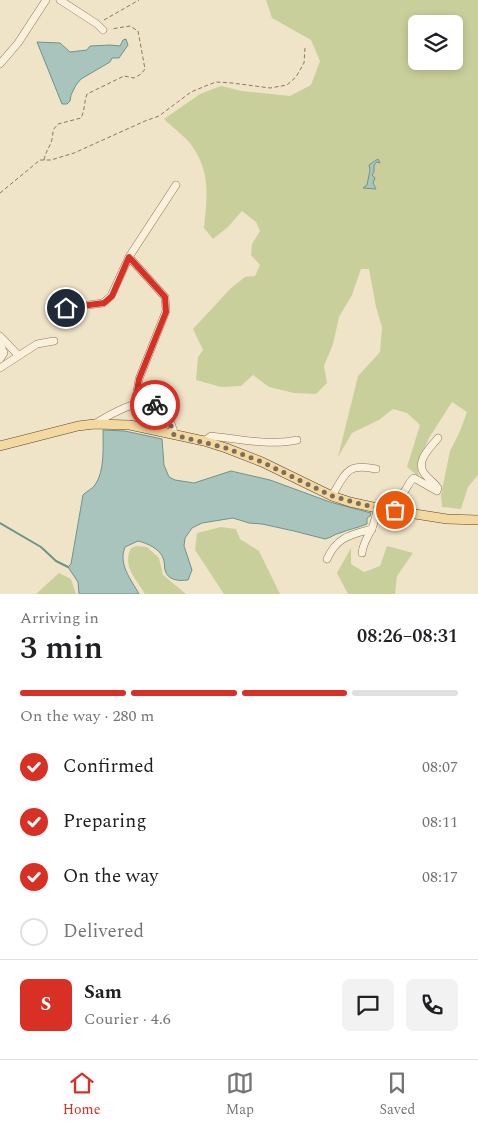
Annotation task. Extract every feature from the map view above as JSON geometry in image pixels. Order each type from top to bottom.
[{"type":"main road","points":[[0,446],[78,426],[94,424],[130,425],[204,441],[226,448],[262,462],[332,496],[377,508],[447,519],[478,520]]},
{"type":"street","points":[[0,64],[18,43],[46,0]]},
{"type":"street","points":[[60,0],[103,30]]},
{"type":"street","points":[[66,308],[104,303],[112,296],[129,257],[176,185]]},
{"type":"street","points":[[129,257],[165,297],[166,312],[139,379],[135,404]]},
{"type":"street","points":[[0,336],[18,355]]},
{"type":"street","points":[[0,368],[36,344],[54,341]]},
{"type":"street","points":[[0,344],[4,353],[0,358]]},
{"type":"street","points":[[94,424],[116,412],[144,402],[156,405],[164,410],[174,435]]},
{"type":"street","points":[[204,441],[211,436],[268,442],[297,440]]},
{"type":"street","points":[[362,553],[365,539],[372,529],[377,508],[387,496],[402,494],[406,491],[410,480],[414,478],[437,491],[438,488],[424,474],[421,464],[423,458],[438,438]]},
{"type":"street","points":[[332,496],[350,469],[357,466],[376,468]]},
{"type":"street","points":[[328,559],[332,548],[338,541],[372,529]]},
{"type":"path","points":[[97,24],[139,0]]},
{"type":"path","points":[[44,160],[44,156],[50,149],[53,139],[53,130],[58,124],[81,118],[85,109],[84,100],[87,94],[124,76],[134,78],[141,74],[145,68],[138,31],[130,26],[103,30]]},
{"type":"path","points":[[0,193],[40,160],[74,153],[159,116],[191,92],[208,85],[216,82],[270,88],[287,85],[296,77],[304,63],[305,48]]},
{"type":"green space","points":[[266,0],[478,0],[478,475],[468,487],[461,509],[442,507],[441,495],[450,451],[467,412],[452,402],[429,438],[417,465],[419,477],[407,467],[420,425],[407,413],[393,409],[379,420],[352,433],[338,457],[358,376],[380,352],[382,327],[369,269],[361,269],[352,295],[339,317],[333,344],[324,366],[327,383],[316,394],[294,393],[269,387],[253,375],[241,386],[221,387],[196,380],[198,357],[203,350],[193,329],[231,288],[245,277],[255,276],[260,265],[251,255],[252,244],[260,231],[256,222],[242,211],[228,227],[213,239],[204,228],[207,196],[205,176],[198,156],[189,142],[164,119],[200,94],[221,86],[242,91],[290,96],[311,85],[320,61],[311,40],[272,18]]},
{"type":"green space","points":[[221,527],[236,529],[240,539],[259,551],[280,594],[224,594],[195,550],[197,533]]},
{"type":"green space","points":[[137,546],[147,547],[159,558],[163,575],[186,594],[145,594],[131,572],[128,561],[131,548]]},
{"type":"green space","points":[[387,546],[413,553],[397,576],[395,594],[348,594],[337,573],[351,548],[351,564],[364,572],[380,566]]},
{"type":"green space","points":[[59,573],[71,579],[76,594],[36,594]]},
{"type":"water","points":[[126,39],[128,45],[119,58],[112,58],[110,62],[81,79],[71,95],[70,101],[67,104],[62,104],[37,42],[60,43],[70,52],[87,50],[90,46],[120,46],[123,40]]},
{"type":"water","points":[[378,159],[380,163],[377,162],[374,165],[372,175],[375,178],[373,183],[376,189],[363,188],[367,185],[369,165]]},
{"type":"water","points":[[103,430],[125,431],[162,439],[164,465],[169,477],[175,480],[194,483],[231,471],[270,480],[330,502],[371,513],[367,518],[367,524],[325,539],[233,518],[202,523],[192,528],[185,538],[184,546],[192,570],[188,580],[171,578],[166,574],[164,560],[159,552],[149,545],[138,541],[125,547],[123,560],[126,572],[139,594],[79,594],[78,582],[68,567],[71,564],[83,495],[95,485],[100,473],[103,458]]},
{"type":"waterway","points":[[0,523],[41,547],[56,561],[68,567]]},
{"type":"way so far","points":[[155,405],[164,410],[174,435],[226,448],[262,462],[332,496],[377,508],[395,510]]},
{"type":"route","points":[[66,308],[104,303],[112,296],[129,257],[165,297],[166,312],[139,379],[135,404],[144,402],[155,405]]}]
